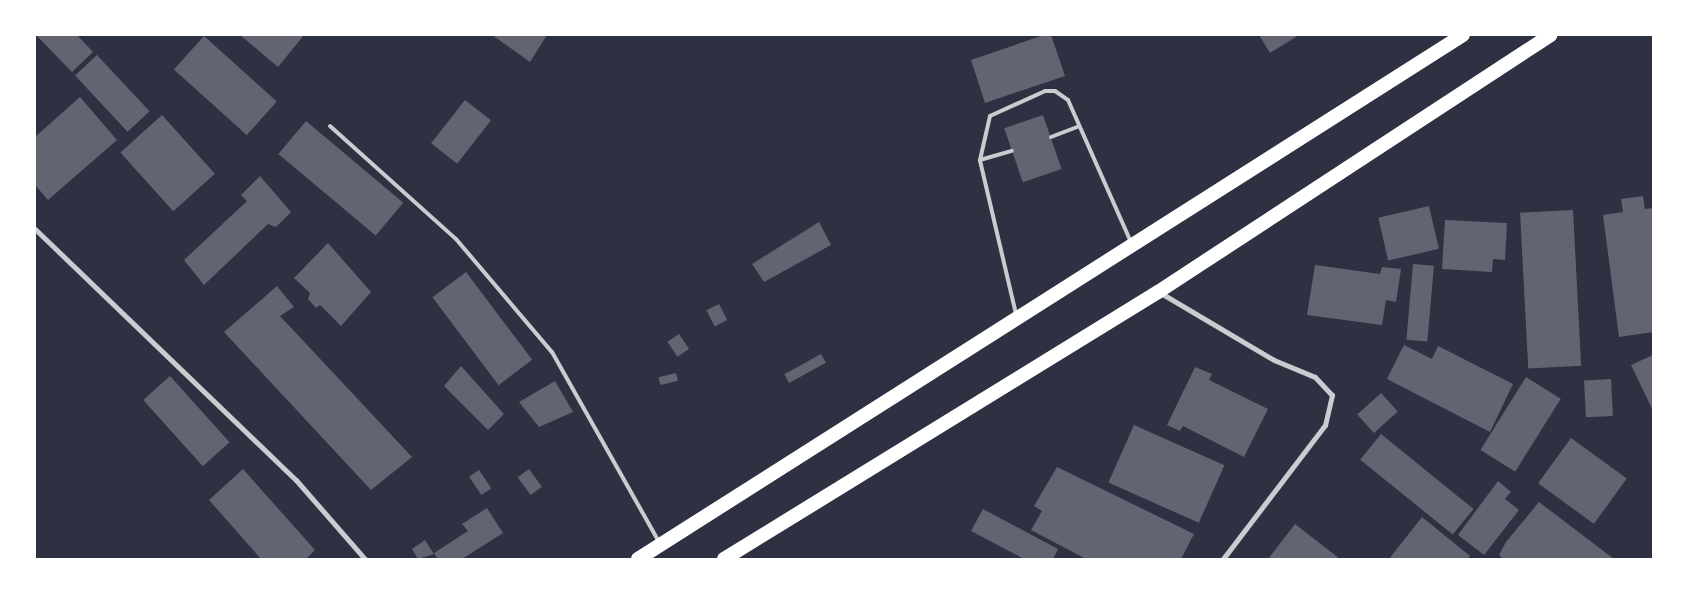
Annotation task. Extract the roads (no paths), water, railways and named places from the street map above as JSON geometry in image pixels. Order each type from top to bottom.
[{"type":"highway","points":[[638,559],[1016,316],[1463,35]]},
{"type":"highway","points":[[724,559],[1158,292],[1550,35]]},
{"type":"street","points":[[35,229],[296,480],[365,559]]},
{"type":"street","points":[[1158,292],[1274,360],[1315,377],[1332,395],[1325,425],[1223,559]]},
{"type":"lane","points":[[1016,316],[980,160],[990,116],[1045,91],[1055,91],[1068,100],[1132,243]]},
{"type":"lane","points":[[330,126],[456,239],[552,352],[660,545]]},
{"type":"lane","points":[[1051,137],[1079,126]]},
{"type":"lane","points":[[980,160],[1012,151]]}]
